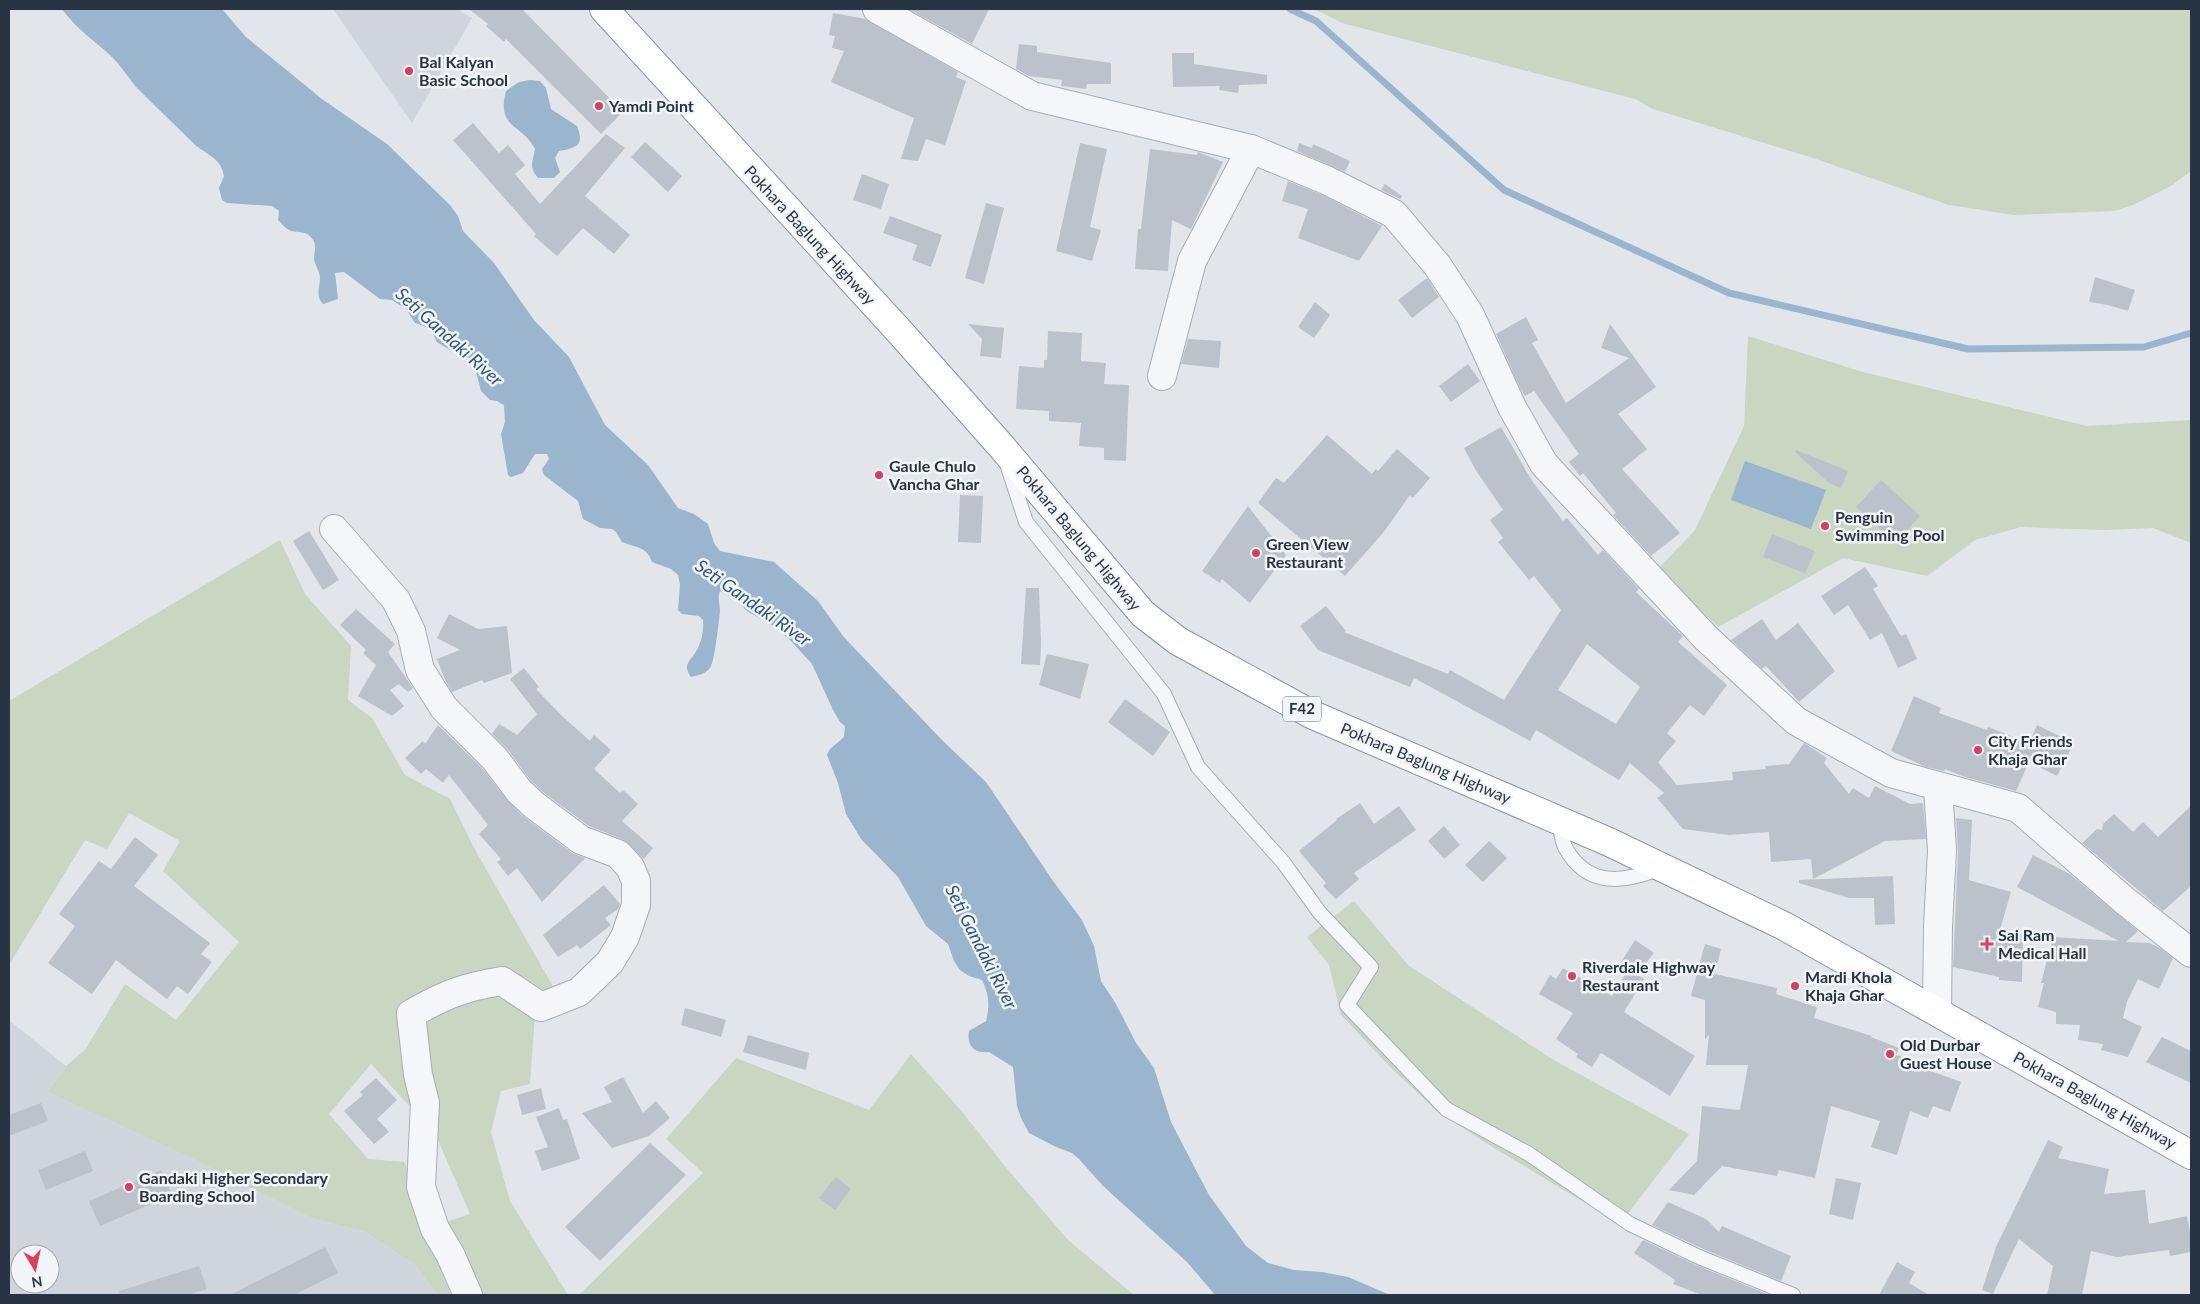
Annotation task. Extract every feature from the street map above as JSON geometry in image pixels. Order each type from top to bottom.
[{"type":"highway","name":"Pokhara Baglung Highway","points":[[604,9],[899,331],[1001,446],[1143,614],[1178,642],[1314,715],[1559,820],[1784,926],[2191,1155]]},
{"type":"street","points":[[876,9],[1032,96],[1251,149],[1326,180],[1394,214],[1437,265],[1470,315],[1512,407],[1544,464],[1706,638],[1796,721],[1891,773],[2018,808],[2125,901],[2191,953]]},
{"type":"street","points":[[1162,376],[1192,262],[1251,149]]},
{"type":"street","points":[[334,529],[396,600],[411,631],[420,670],[444,708],[495,759],[519,791],[534,805],[581,840],[618,854],[630,867],[636,881],[636,905],[625,937],[610,962],[579,992],[541,1007],[502,981],[472,985],[444,995],[411,1014],[418,1075],[425,1104],[422,1187],[435,1229],[450,1254],[468,1295]]},
{"type":"street","points":[[1937,1011],[1938,926],[1942,851],[1938,786]]},
{"type":"lane","points":[[1001,446],[1026,522],[1164,694],[1198,767],[1283,862],[1320,913],[1371,967],[1347,1004],[1446,1109],[1529,1154],[1630,1224],[1699,1257],[1793,1295]]},
{"type":"shaded area","name":"Bal Kalyan Basic School","points":[[333,9],[457,9],[472,18],[412,123]]},
{"type":"shaded area","name":"Gandaki Higher Secondary Boarding School","points":[[9,1020],[66,1066],[47,1092],[187,1156],[311,1218],[365,1232],[416,1266],[438,1295],[9,1295]]},
{"type":"green space","points":[[1315,9],[2191,9],[2191,171],[2171,186],[2133,205],[2114,211],[2014,215],[1949,205],[1810,157],[1653,109],[1635,99],[1342,23]]},
{"type":"green space","points":[[1748,336],[1863,372],[2087,426],[2191,420],[2191,543],[2153,528],[2104,530],[2021,527],[1975,540],[1927,576],[1843,558],[1718,627],[1658,569],[1695,530],[1744,426]]},
{"type":"green space","points":[[280,540],[305,594],[351,646],[348,700],[372,718],[405,775],[450,799],[474,848],[555,990],[538,999],[504,971],[400,1010],[413,1110],[371,1064],[329,1114],[368,1159],[405,1162],[417,1212],[451,1295],[438,1295],[416,1266],[365,1232],[311,1218],[187,1156],[47,1092],[66,1066],[85,1050],[125,984],[176,1020],[239,942],[163,871],[180,841],[129,813],[107,849],[85,840],[9,965],[9,701]]},
{"type":"green space","points":[[1354,901],[1408,965],[1552,1059],[1689,1134],[1620,1224],[1437,1111],[1391,1068],[1341,1015],[1329,965],[1307,937]]},
{"type":"green space","points":[[500,987],[535,1015],[530,1084],[501,1091],[491,1132],[510,1201],[568,1295],[481,1295],[446,1222],[470,1214],[434,1131],[425,1018]]},
{"type":"green space","points":[[911,1054],[964,1114],[1003,1164],[1068,1240],[1134,1295],[579,1295],[703,1173],[666,1139],[736,1058],[869,1110]]},
{"type":"water","name":"Seti Gandaki River","points":[[62,9],[222,9],[246,37],[322,99],[387,144],[450,205],[458,216],[463,231],[494,263],[534,320],[569,357],[605,425],[648,465],[678,508],[694,514],[708,524],[714,543],[720,551],[774,562],[818,601],[843,636],[943,741],[986,782],[1053,881],[1082,920],[1094,946],[1101,981],[1116,1004],[1136,1043],[1154,1068],[1171,1122],[1209,1195],[1246,1246],[1268,1263],[1294,1270],[1322,1272],[1348,1277],[1390,1295],[1215,1295],[1187,1262],[1103,1186],[1079,1159],[1072,1153],[1029,1133],[1017,1106],[1013,1067],[989,1052],[980,1052],[970,1045],[969,1031],[986,1021],[987,1016],[987,995],[982,980],[969,976],[960,970],[954,961],[948,944],[926,926],[898,877],[861,839],[846,814],[838,783],[827,755],[830,749],[844,737],[845,726],[840,722],[833,710],[812,664],[775,627],[747,611],[735,599],[720,591],[720,611],[711,666],[700,675],[691,677],[688,673],[687,665],[701,641],[703,620],[699,616],[682,614],[678,610],[680,585],[678,575],[671,569],[652,562],[644,550],[622,542],[612,529],[600,528],[583,519],[578,501],[544,475],[542,469],[549,459],[547,454],[535,454],[523,473],[511,477],[508,475],[501,434],[505,422],[504,405],[490,400],[481,391],[471,359],[437,342],[430,328],[415,323],[406,309],[392,300],[380,299],[344,272],[335,273],[338,299],[323,304],[319,298],[320,278],[314,259],[315,245],[308,234],[286,228],[278,220],[279,211],[272,206],[227,203],[222,200],[219,188],[224,176],[219,164],[196,145],[143,94],[112,57],[79,28]]},
{"type":"water","points":[[540,81],[546,88],[551,109],[577,126],[579,133],[580,138],[577,145],[570,149],[559,151],[555,158],[560,172],[554,178],[538,178],[532,167],[535,149],[524,134],[507,119],[504,112],[506,91],[519,82]]},
{"type":"water","points":[[1745,461],[1826,490],[1811,529],[1731,500]]},
{"type":"building","points":[[469,9],[522,9],[623,112],[601,134],[506,39],[504,42],[486,26],[488,24]]},
{"type":"building","points":[[908,9],[989,9],[972,44]]},
{"type":"building","points":[[833,13],[866,19],[958,72],[956,77],[966,81],[945,145],[926,139],[918,161],[901,159],[914,118],[831,82],[844,51],[832,48],[835,36],[829,35]]},
{"type":"building","points":[[1019,44],[1037,46],[1037,52],[1111,63],[1111,84],[1087,84],[1086,89],[1061,86],[1062,80],[1029,76],[1016,69]]},
{"type":"building","points":[[1172,53],[1194,53],[1194,64],[1267,75],[1267,84],[1239,85],[1238,93],[1219,90],[1220,86],[1173,87]]},
{"type":"building","points":[[473,123],[499,153],[508,145],[525,165],[515,174],[540,204],[606,134],[625,148],[585,196],[630,235],[614,254],[583,228],[557,256],[534,236],[536,234],[453,140]]},
{"type":"building","points":[[645,142],[682,176],[668,192],[631,157]]},
{"type":"building","points":[[1080,143],[1107,149],[1090,227],[1101,230],[1092,261],[1056,251]]},
{"type":"building","points":[[1299,143],[1312,148],[1313,144],[1350,161],[1345,172],[1297,151]]},
{"type":"building","points":[[1150,149],[1197,155],[1198,152],[1223,162],[1191,229],[1172,220],[1168,271],[1135,269],[1138,229],[1141,229]]},
{"type":"building","points":[[862,174],[889,184],[881,209],[853,200]]},
{"type":"building","points":[[1288,181],[1320,194],[1382,226],[1359,261],[1298,238],[1308,209],[1282,201]]},
{"type":"building","points":[[1385,184],[1402,196],[1400,199],[1381,190]]},
{"type":"building","points":[[986,203],[1004,208],[984,284],[965,278]]},
{"type":"building","points":[[890,216],[942,235],[931,267],[912,260],[917,245],[883,233]]},
{"type":"building","points":[[2095,277],[2135,290],[2128,311],[2089,302]]},
{"type":"building","points":[[1427,278],[1439,297],[1412,318],[1398,300]]},
{"type":"building","points":[[1315,302],[1330,315],[1314,338],[1298,327]]},
{"type":"building","points":[[1526,317],[1538,340],[1532,343],[1566,403],[1629,358],[1601,348],[1610,324],[1656,387],[1618,414],[1647,449],[1622,469],[1680,533],[1651,556],[1613,515],[1616,513],[1583,473],[1580,476],[1569,462],[1579,454],[1534,391],[1525,396],[1520,388],[1496,334]]},
{"type":"building","points":[[968,324],[1004,328],[1001,358],[980,356],[982,339]]},
{"type":"building","points":[[1048,331],[1082,333],[1081,361],[1106,363],[1104,384],[1129,385],[1126,461],[1104,460],[1104,448],[1079,446],[1081,423],[1049,421],[1049,411],[1016,409],[1019,366],[1044,368],[1044,360],[1047,360]]},
{"type":"building","points":[[1188,339],[1221,341],[1219,368],[1181,364]]},
{"type":"building","points":[[1468,364],[1480,381],[1451,402],[1439,386]]},
{"type":"building","points":[[1501,427],[1532,481],[1563,521],[1567,518],[1598,555],[1603,550],[1639,589],[1636,592],[1683,636],[1678,642],[1727,685],[1704,716],[1690,705],[1667,733],[1676,741],[1658,762],[1677,785],[1733,780],[1732,772],[1766,769],[1765,766],[1789,764],[1804,743],[1827,758],[1824,763],[1849,794],[1853,788],[1869,798],[1875,786],[1910,804],[1923,803],[1926,839],[1885,841],[1813,879],[1811,859],[1771,862],[1769,832],[1729,835],[1683,829],[1657,798],[1664,793],[1630,763],[1619,780],[1536,730],[1530,741],[1414,678],[1410,687],[1318,650],[1300,626],[1326,606],[1346,631],[1344,632],[1448,674],[1450,670],[1504,700],[1561,610],[1534,576],[1529,580],[1498,542],[1503,538],[1490,520],[1503,510],[1475,469],[1464,448]],"holes":[[[1587,644],[1640,687],[1616,724],[1558,690]]]},
{"type":"building","points":[[1327,435],[1372,474],[1376,469],[1378,471],[1397,449],[1430,478],[1413,498],[1410,495],[1383,533],[1345,576],[1258,503],[1276,478],[1284,483]]},
{"type":"building","points":[[1796,450],[1848,471],[1841,488],[1829,483],[1795,452]]},
{"type":"building","points":[[1881,480],[1920,516],[1895,543],[1856,507]]},
{"type":"building","points":[[960,495],[983,496],[981,543],[958,542]]},
{"type":"building","points":[[1248,506],[1286,555],[1250,603],[1222,579],[1220,583],[1202,571]]},
{"type":"building","points":[[309,531],[339,580],[323,590],[293,541]]},
{"type":"building","points":[[1772,534],[1815,551],[1805,573],[1763,557]]},
{"type":"building","points":[[1865,567],[1878,586],[1873,589],[1901,636],[1906,634],[1917,659],[1898,668],[1882,633],[1870,640],[1848,605],[1834,615],[1821,596]]},
{"type":"building","points":[[1026,588],[1039,588],[1040,665],[1021,664]]},
{"type":"building","points":[[356,609],[395,644],[388,652],[413,688],[408,692],[399,684],[390,690],[404,706],[392,716],[358,696],[376,665],[363,653],[366,650],[340,625]]},
{"type":"building","points":[[449,614],[478,629],[507,626],[512,673],[484,683],[482,680],[452,692],[437,659],[460,650],[437,638]]},
{"type":"building","points":[[1762,619],[1776,640],[1798,623],[1835,671],[1799,702],[1766,666],[1762,669],[1731,640]]},
{"type":"building","points":[[1047,654],[1089,664],[1080,699],[1039,685]]},
{"type":"building","points":[[524,668],[539,687],[536,689],[561,715],[590,741],[594,735],[611,750],[594,769],[620,793],[623,790],[638,804],[622,821],[653,848],[644,859],[624,840],[589,826],[544,793],[531,781],[508,750],[492,734],[499,724],[517,735],[537,714],[510,679]]},
{"type":"building","points":[[1914,696],[1941,708],[1939,713],[1987,730],[1988,727],[2029,743],[2037,725],[2074,743],[2057,776],[2029,762],[2016,791],[1965,777],[1945,769],[1944,771],[1926,767],[1891,751]]},
{"type":"building","points":[[1125,699],[1170,732],[1153,756],[1108,722]]},
{"type":"building","points":[[438,725],[483,769],[507,800],[523,816],[572,853],[585,858],[542,902],[517,868],[508,876],[497,862],[501,859],[479,834],[488,825],[449,775],[443,783],[426,769],[421,774],[405,758],[423,741],[425,744]]},
{"type":"building","points":[[1360,803],[1374,824],[1399,806],[1416,830],[1354,873],[1359,879],[1336,899],[1323,886],[1326,883],[1299,851],[1336,819]]},
{"type":"building","points":[[2191,806],[2191,886],[2163,911],[2082,843],[2097,829],[2102,830],[2103,824],[2114,814],[2133,832],[2143,822],[2158,837]]},
{"type":"building","points":[[1956,818],[1972,820],[1969,880],[2011,892],[1999,933],[2023,934],[2022,982],[1999,980],[1999,977],[1953,967],[1958,852]]},
{"type":"building","points":[[1444,826],[1460,845],[1444,859],[1428,841]]},
{"type":"building","points":[[135,837],[158,855],[134,886],[210,943],[201,954],[212,962],[188,994],[177,986],[167,999],[116,960],[92,994],[48,963],[75,926],[59,914],[99,861],[111,869]]},
{"type":"building","points":[[1489,841],[1507,858],[1483,882],[1465,865]]},
{"type":"building","points":[[2033,855],[2070,874],[2138,931],[2126,942],[2149,943],[2160,948],[2173,958],[2159,989],[2138,979],[2127,1002],[2123,1018],[2142,1027],[2128,1057],[2101,1050],[2103,1044],[2078,1040],[2080,1025],[2056,1024],[2056,1012],[2038,1007],[2044,983],[2041,983],[2053,937],[2119,941],[2017,887]]},
{"type":"building","points":[[1893,876],[1895,924],[1875,925],[1874,898],[1849,898],[1799,883],[1799,880]]},
{"type":"building","points":[[604,885],[620,904],[618,909],[605,918],[611,925],[580,949],[577,945],[558,957],[543,935]]},
{"type":"building","points":[[1635,940],[1654,953],[1638,973],[1621,962]]},
{"type":"building","points":[[1705,944],[1721,949],[1715,974],[1777,988],[1776,994],[1817,1007],[1814,1018],[1872,1036],[1899,1048],[1896,1055],[1925,1063],[1923,1068],[1961,1082],[1950,1112],[1933,1106],[1928,1118],[1910,1111],[1897,1155],[1871,1147],[1880,1121],[1831,1106],[1815,1178],[1779,1170],[1777,1176],[1722,1166],[1694,1195],[1669,1190],[1697,1161],[1702,1106],[1740,1110],[1748,1065],[1706,1065],[1709,1034],[1705,1040],[1705,1000],[1691,996]]},
{"type":"building","points":[[1563,968],[1612,996],[1628,970],[1644,979],[1624,1012],[1695,1056],[1670,1096],[1601,1053],[1592,1067],[1576,1057],[1578,1054],[1556,1039],[1573,1013],[1539,994],[1550,975],[1556,979]]},
{"type":"building","points":[[685,1008],[726,1020],[721,1037],[681,1025]]},
{"type":"building","points":[[748,1035],[809,1053],[806,1070],[743,1052]]},
{"type":"building","points":[[2162,1037],[2191,1051],[2191,1083],[2146,1062]]},
{"type":"building","points":[[623,1077],[643,1113],[656,1101],[670,1118],[649,1136],[612,1148],[582,1113],[612,1102],[604,1087]]},
{"type":"building","points":[[376,1078],[397,1100],[377,1119],[389,1132],[374,1144],[344,1111],[363,1095],[360,1092]]},
{"type":"building","points":[[541,1088],[546,1109],[522,1115],[517,1095]]},
{"type":"building","points":[[41,1103],[48,1121],[9,1136],[9,1115]]},
{"type":"building","points":[[559,1108],[563,1120],[567,1119],[580,1159],[542,1171],[535,1151],[548,1147],[536,1117]]},
{"type":"building","points":[[2048,1140],[2063,1147],[2058,1158],[2109,1169],[2104,1194],[2145,1190],[2149,1224],[2187,1216],[2191,1237],[2191,1252],[2170,1256],[2169,1250],[2117,1257],[2091,1251],[2082,1295],[2047,1295],[2053,1266],[2019,1239],[1993,1294],[1982,1290],[1996,1247]]},
{"type":"building","points":[[650,1143],[686,1175],[600,1261],[565,1227]]},
{"type":"building","points":[[85,1151],[93,1171],[46,1190],[38,1170]]},
{"type":"building","points":[[161,1170],[172,1195],[100,1226],[89,1201]]},
{"type":"building","points":[[836,1177],[851,1189],[835,1210],[819,1198]]},
{"type":"building","points":[[1836,1178],[1861,1183],[1853,1220],[1829,1214]]},
{"type":"building","points":[[1668,1202],[1706,1219],[1719,1232],[1722,1226],[1791,1256],[1781,1281],[1703,1249],[1652,1225]]},
{"type":"building","points":[[1643,1240],[1696,1265],[1770,1295],[1702,1295],[1673,1284],[1675,1280],[1634,1253]]},
{"type":"building","points":[[325,1247],[338,1273],[294,1295],[230,1295]]},
{"type":"building","points":[[1897,1262],[1915,1272],[1909,1283],[1929,1295],[1879,1295]]},
{"type":"building","points":[[199,1266],[207,1289],[187,1295],[120,1295],[119,1291]]},
{"type":"waterway","points":[[1290,9],[1316,21],[1504,190],[1729,293],[1968,349],[2144,347],[2191,333]]},
{"type":"place","name":"Bal Kalyan Basic School","points":[[409,71]]},
{"type":"place","name":"Yamdi Point","points":[[599,106]]},
{"type":"place","name":"Gaule Chulo Vancha Ghar","points":[[879,475]]},
{"type":"place","name":"Penguin Swimming Pool","points":[[1825,526]]},
{"type":"place","name":"Green View Restaurant","points":[[1256,553]]},
{"type":"place","name":"City Friends Khaja Ghar","points":[[1978,750]]},
{"type":"place","name":"Sai Ram Medical Hall","points":[[1987,944]]},
{"type":"place","name":"Riverdale Highway Restaurant","points":[[1572,976]]},
{"type":"place","name":"Mardi Khola Khaja Ghar","points":[[1795,986]]},
{"type":"place","name":"Old Durbar Guest House","points":[[1890,1054]]},
{"type":"place","name":"Gandaki Higher Secondary Boarding School","points":[[129,1187]]}]
